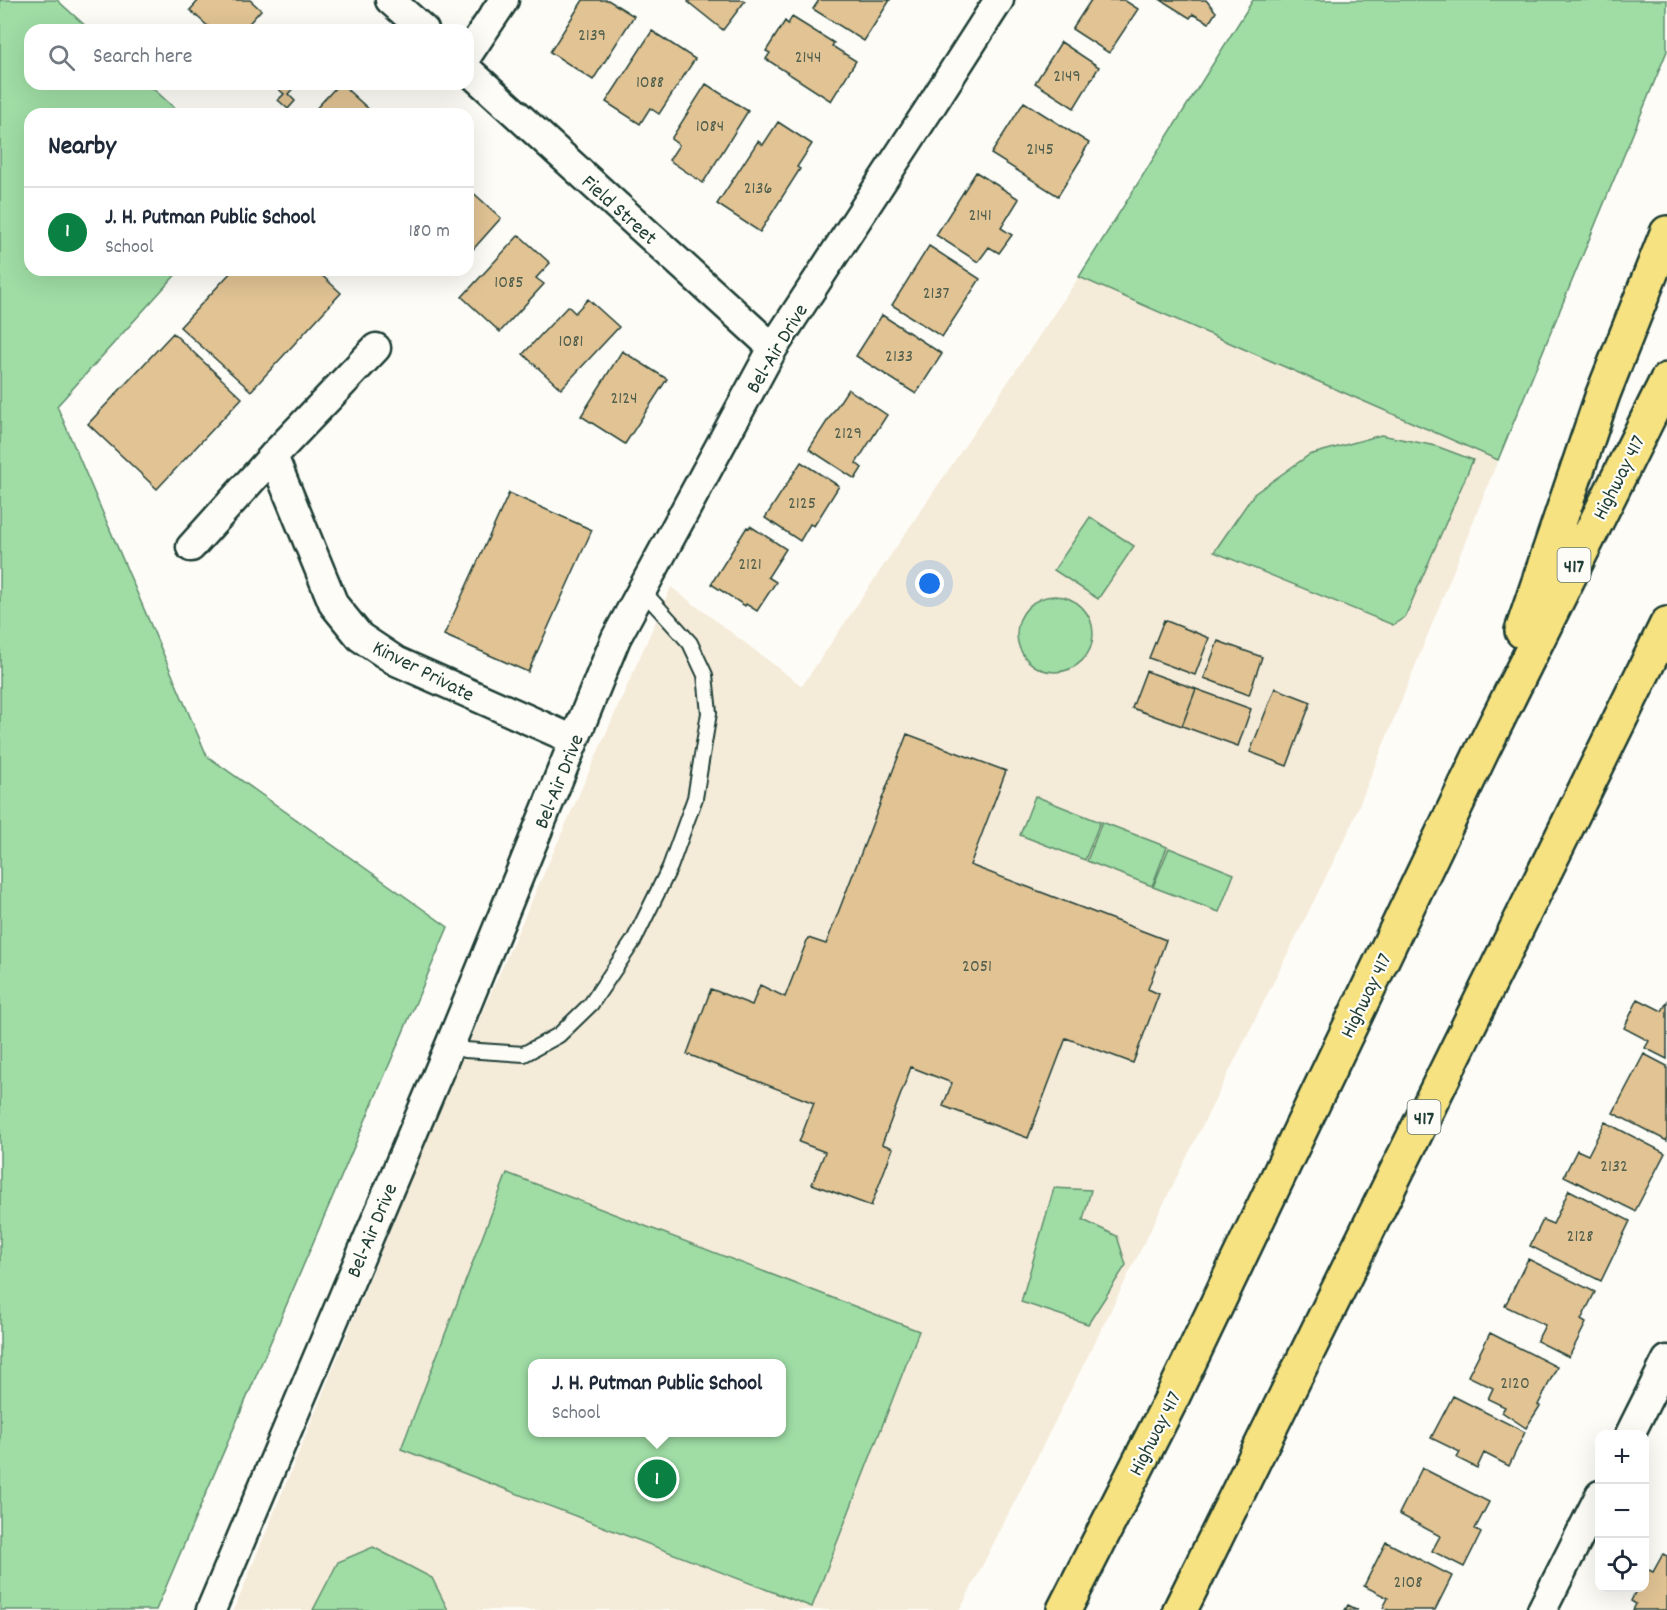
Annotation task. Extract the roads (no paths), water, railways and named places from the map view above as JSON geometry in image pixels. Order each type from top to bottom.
[{"type":"highway","points":[[1482,751],[1603,394],[1667,233]]},
{"type":"highway","name":"Highway 417","points":[[1064,1610],[1171,1400],[1482,751],[1667,380]]},
{"type":"highway","name":"417","points":[[1180,1610],[1667,624]]},
{"type":"street","points":[[390,0],[417,24]]},
{"type":"street","points":[[474,45],[504,0]]},
{"type":"street","name":"Bel-Air Drive","points":[[211,1610],[450,1045],[616,638],[772,348],[999,0]]},
{"type":"street","name":"Field Street","points":[[474,75],[772,348]]},
{"type":"street","points":[[191,547],[273,456],[376,348]]},
{"type":"street","name":"Kinver Private","points":[[273,456],[334,605],[360,637],[396,661],[574,740]]},
{"type":"street","points":[[1632,1430],[1667,1360]]},
{"type":"street","points":[[1542,1610],[1595,1503]]},
{"type":"lane","points":[[450,1045],[465,1050],[524,1054],[559,1035],[591,1004],[634,940],[670,867],[695,798],[709,713],[705,675],[690,643],[642,590]]},
{"type":"place","name":"J. H. Putman Public School","points":[[657,1479]]}]
